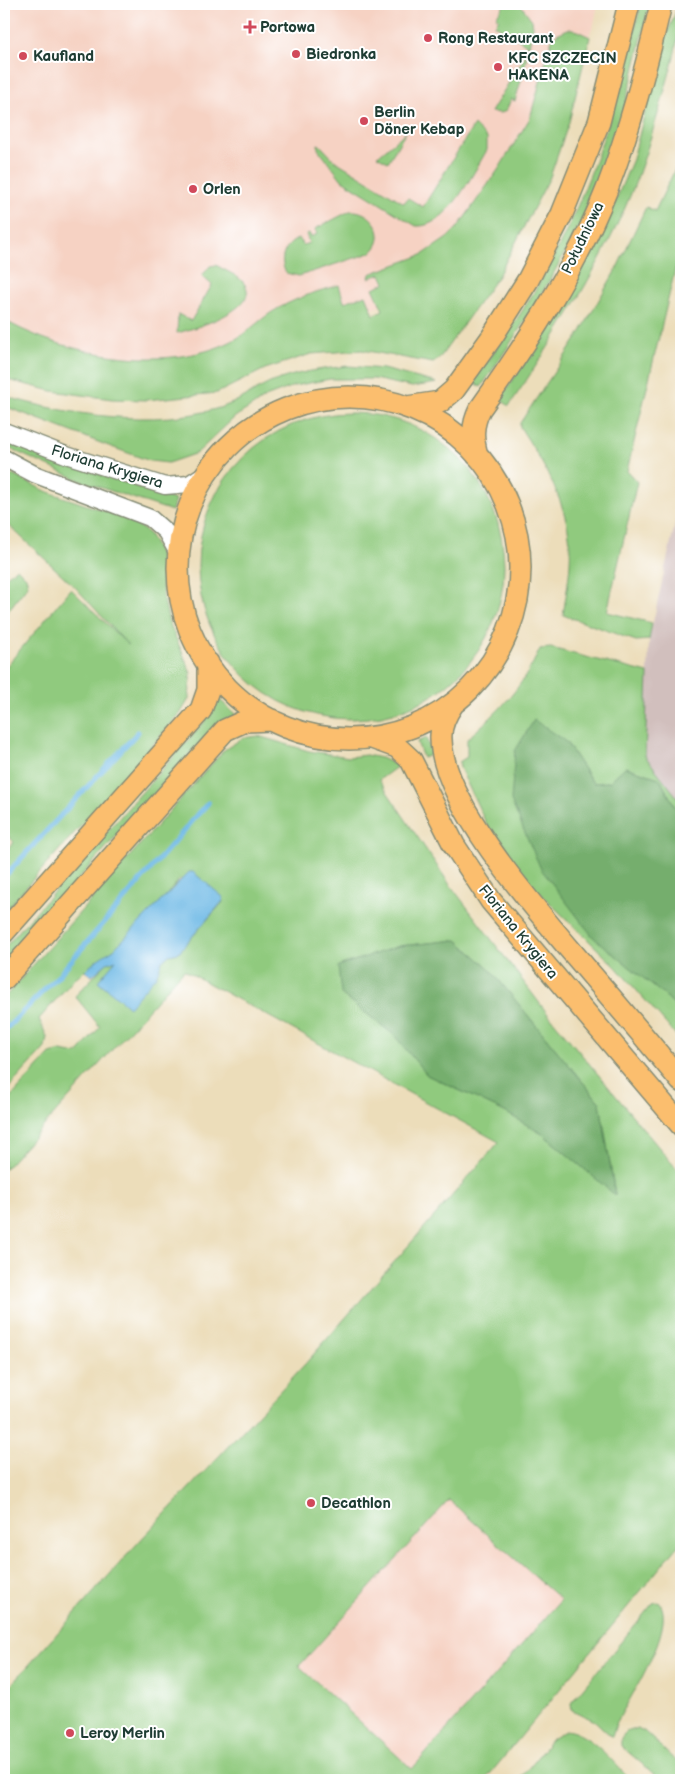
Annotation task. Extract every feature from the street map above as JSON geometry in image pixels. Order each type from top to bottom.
[{"type":"main road","name":"Południowa","points":[[407,407],[440,402],[454,390],[506,316],[546,248],[577,180],[599,122],[629,4]]},
{"type":"main road","name":"Południowa","points":[[477,455],[473,433],[477,414],[550,302],[580,248],[606,191],[638,96],[661,4]]},
{"type":"main road","points":[[351,397],[379,400],[407,407],[445,427],[477,455],[501,490],[512,517],[519,552],[519,588],[513,615],[496,654],[480,678],[454,702],[424,722],[397,732],[369,737],[340,738],[312,734],[272,720],[236,696],[208,663],[194,638],[184,612],[179,584],[179,555],[187,513],[208,471],[223,452],[244,433],[268,418],[294,406],[322,399],[351,397]]},
{"type":"main road","points":[[4,932],[201,710],[208,690],[208,663]]},
{"type":"main road","name":"Floriana Krygiera","points":[[454,702],[444,719],[441,738],[445,761],[465,806],[495,855],[534,907],[681,1080]]},
{"type":"main road","points":[[4,979],[225,730],[245,722],[272,720]]},
{"type":"main road","name":"Floriana Krygiera","points":[[369,737],[397,747],[412,760],[464,862],[491,901],[681,1125]]},
{"type":"street","name":"Floriana Krygiera","points":[[4,431],[66,455],[165,486],[189,484],[208,471]]},
{"type":"street","name":"Floriana Krygiera","points":[[4,458],[34,474],[150,518],[166,532],[179,555]]},
{"type":"shaded area","points":[[4,4],[598,4],[594,24],[521,190],[437,270],[377,307],[250,353],[158,364],[4,338]]},
{"type":"shaded area","points":[[681,497],[681,802],[645,756],[649,640]]},
{"type":"shaded area","points":[[306,1363],[570,1604],[414,1780],[4,1780],[4,1693],[136,1545]]},
{"type":"green space","points":[[505,4],[520,4],[532,20],[533,27],[515,101],[511,99],[506,111],[501,113],[491,112],[525,56],[527,45],[495,25],[499,19],[496,17]]},
{"type":"green space","points":[[641,4],[649,4],[638,54],[618,128],[601,177],[554,273],[481,387],[473,382],[511,328],[546,271],[563,238],[591,173],[623,74]]},
{"type":"green space","points":[[679,4],[681,4],[681,16],[672,64],[649,142],[630,197],[612,236],[585,286],[541,359],[509,406],[500,399],[562,307],[606,224],[633,159],[661,49]]},
{"type":"green space","points":[[573,29],[590,37],[569,122],[550,177],[498,276],[439,359],[433,363],[362,350],[311,354],[265,369],[217,393],[147,400],[112,399],[52,391],[4,379],[4,320],[56,343],[86,351],[116,356],[147,358],[177,357],[206,351],[232,341],[272,312],[288,303],[339,285],[344,302],[366,295],[374,315],[383,310],[373,288],[385,283],[381,274],[369,278],[370,274],[422,255],[447,238],[458,227],[498,170],[530,118],[552,39],[557,34]]},
{"type":"green space","points":[[474,125],[487,138],[487,150],[458,198],[438,219],[427,225],[416,226],[342,180],[318,149],[318,144],[334,160],[404,203],[408,198],[423,207]]},
{"type":"green space","points":[[406,132],[388,162],[377,156],[379,155]]},
{"type":"green space","points":[[681,157],[681,245],[627,471],[637,482],[607,612],[652,623],[649,640],[636,641],[563,615],[570,554],[566,520],[550,478],[520,427],[520,423],[579,335],[617,268],[646,207],[655,211]]},
{"type":"green space","points":[[350,211],[365,214],[376,225],[379,239],[376,247],[370,253],[299,276],[286,273],[283,257],[290,244],[299,238],[303,245],[309,243],[306,234],[309,233],[311,237],[317,234],[315,229]]},
{"type":"green space","points":[[216,265],[240,279],[247,289],[245,298],[238,307],[226,315],[198,327],[177,333],[178,314],[191,321],[212,285],[202,276],[210,266]]},
{"type":"green space","points":[[348,366],[383,369],[437,383],[412,387],[374,379],[330,379],[294,386],[268,396],[235,417],[197,453],[168,463],[150,461],[4,406],[4,396],[55,409],[111,417],[167,417],[194,414],[226,406],[270,383],[289,376]]},
{"type":"green space","points":[[351,413],[381,416],[410,425],[436,439],[459,458],[478,481],[492,507],[501,536],[504,566],[501,596],[492,625],[478,651],[459,674],[436,693],[410,707],[381,716],[351,719],[321,716],[292,707],[266,693],[243,674],[224,651],[210,625],[201,596],[198,566],[201,536],[210,507],[224,481],[243,458],[266,439],[292,425],[321,416]]},
{"type":"green space","points":[[4,439],[43,455],[175,500],[172,511],[81,481],[4,446]]},
{"type":"green space","points":[[4,471],[48,492],[131,520],[149,534],[160,555],[163,596],[169,622],[191,673],[189,699],[180,714],[4,912],[4,853],[14,842],[4,832],[4,669],[71,589],[128,645],[76,588],[4,521]]},
{"type":"green space","points":[[17,568],[26,577],[28,585],[4,616],[4,578]]},
{"type":"green space","points":[[551,648],[648,673],[645,756],[681,802],[681,817],[659,778],[626,767],[609,782],[593,783],[566,742],[670,1000],[681,1016],[681,1041],[616,967],[522,876],[486,823],[460,768],[459,762],[467,757],[467,739],[518,688],[540,649]]},
{"type":"green space","points":[[220,700],[236,715],[213,729],[189,754],[4,963],[4,948],[205,721],[216,701]]},
{"type":"green space","points":[[534,720],[566,742],[593,783],[609,782],[625,767],[659,778],[681,817],[681,1016],[670,1000],[593,937],[541,869],[511,801],[515,751]]},
{"type":"green space","points":[[258,736],[309,751],[349,757],[366,755],[381,758],[398,766],[379,780],[448,882],[547,1013],[681,1174],[681,1542],[485,1780],[4,1780],[4,1693],[136,1545],[306,1363],[499,1142],[184,970],[4,1170],[4,1105],[50,1054],[61,1051],[77,1054],[100,1027],[75,996],[107,963],[118,960],[98,981],[129,1006],[162,961],[169,955],[178,953],[223,902],[223,897],[180,879],[145,920],[114,949],[75,978],[39,1019],[47,1037],[45,1048],[4,1093],[4,998],[224,750],[243,738]],"holes":[[[457,940],[488,967],[600,1103],[615,1194],[544,1135],[505,1112],[427,1075],[394,1034],[341,994],[399,946]],[[449,1500],[561,1600],[412,1769],[299,1666]]]},
{"type":"green space","points":[[426,738],[432,754],[423,758],[417,742]]},
{"type":"green space","points":[[457,940],[488,967],[600,1103],[615,1195],[544,1135],[505,1112],[427,1075],[394,1035],[341,994],[338,966],[399,946]]},
{"type":"green space","points":[[659,1602],[663,1613],[662,1628],[657,1645],[616,1724],[612,1737],[595,1721],[572,1710],[571,1703],[653,1603]]},
{"type":"green space","points":[[637,1728],[644,1731],[681,1766],[681,1780],[661,1780],[621,1746],[621,1738],[626,1732]]},
{"type":"green space","points":[[566,1730],[585,1737],[593,1743],[631,1780],[519,1780],[552,1739]]},
{"type":"water","points":[[189,872],[193,872],[223,897],[223,901],[178,953],[169,955],[162,961],[156,976],[129,1007],[98,981],[116,960],[107,963],[92,976],[85,971],[98,959],[114,949]]},
{"type":"waterway","points":[[4,877],[138,732]]},
{"type":"waterway","points":[[4,1031],[57,977],[208,803]]},
{"type":"place","name":"Portowa","points":[[250,27]]},
{"type":"place","name":"Rong Restaurant","points":[[428,38]]},
{"type":"place","name":"Biedronka","points":[[296,54]]},
{"type":"place","name":"Kaufland","points":[[23,56]]},
{"type":"place","name":"KFC SZCZECIN HAKENA","points":[[498,67]]},
{"type":"place","name":"Berlin Döner Kebap","points":[[364,121]]},
{"type":"place","name":"Orlen","points":[[193,189]]},
{"type":"place","name":"Decathlon","points":[[311,1503]]},
{"type":"place","name":"Leroy Merlin","points":[[70,1733]]}]
